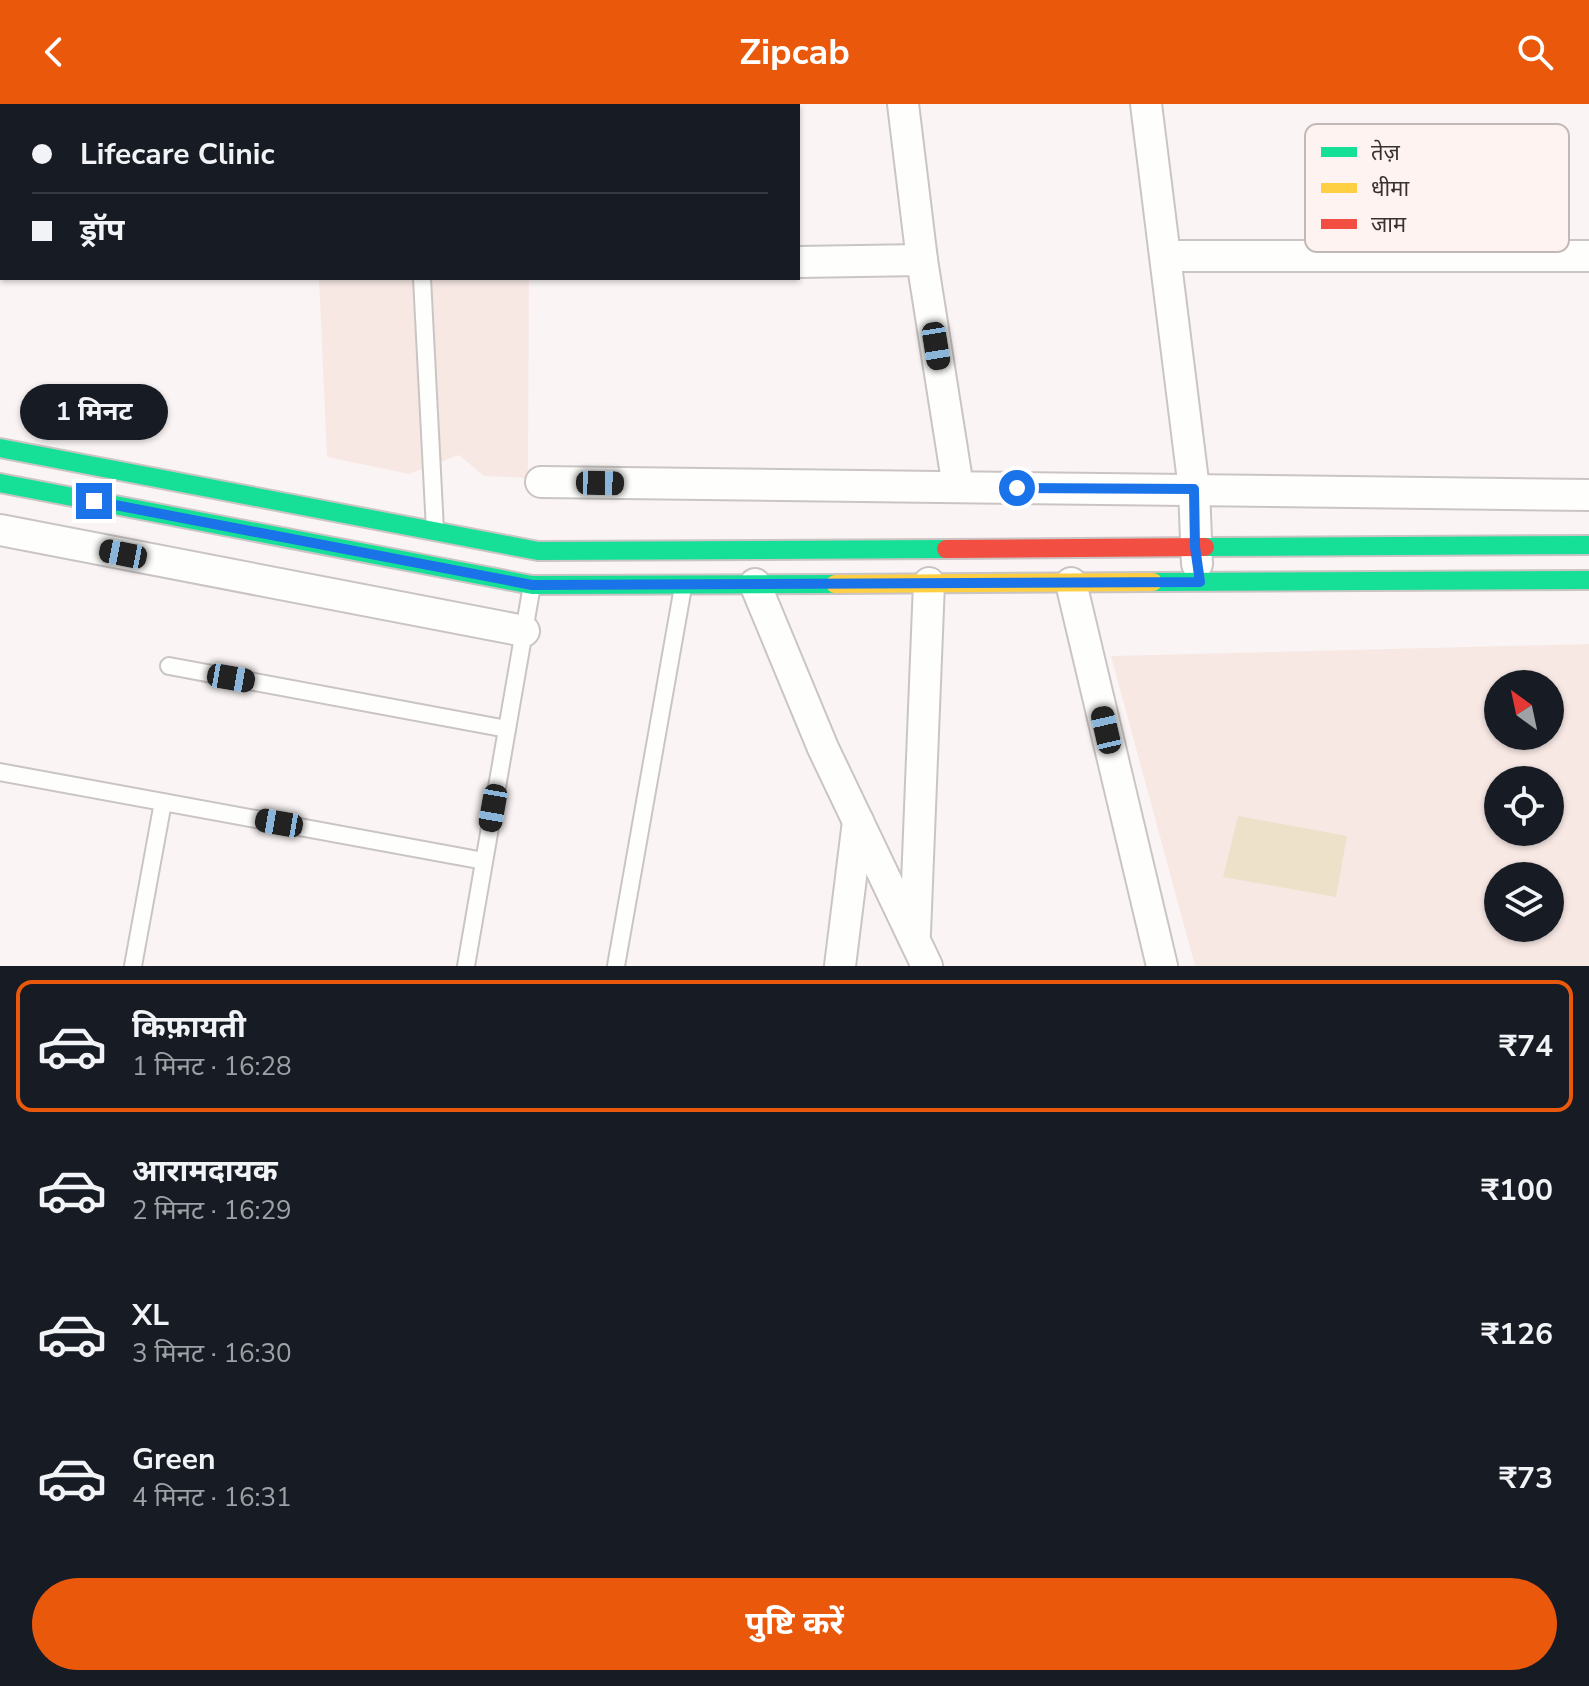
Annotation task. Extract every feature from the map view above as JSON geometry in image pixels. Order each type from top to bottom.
[{"type":"street","points":[[903,104],[922,260],[958,487]]},
{"type":"street","points":[[1146,104],[1194,489],[1195,547],[1200,582]]},
{"type":"street","points":[[1166,256],[1589,256]]},
{"type":"street","points":[[800,262],[922,260]]},
{"type":"street","points":[[0,448],[538,551],[1589,545]]},
{"type":"street","points":[[541,482],[1589,495]]},
{"type":"street","points":[[0,483],[532,585],[1589,580]]},
{"type":"street","points":[[0,530],[524,631]]},
{"type":"street","points":[[921,953],[929,583]]},
{"type":"street","points":[[1071,583],[1162,966]]},
{"type":"street","points":[[755,584],[823,748],[921,953]]},
{"type":"street","points":[[840,966],[858,821]]},
{"type":"lane","points":[[422,280],[435,531]]},
{"type":"lane","points":[[466,966],[538,551]]},
{"type":"lane","points":[[616,966],[684,585]]},
{"type":"lane","points":[[169,666],[507,729]]},
{"type":"lane","points":[[0,772],[484,861]]},
{"type":"lane","points":[[133,966],[163,802]]},
{"type":"shaded area","points":[[319,280],[529,280],[528,478],[484,476],[459,455],[409,474],[327,457]]},
{"type":"shaded area","points":[[1589,644],[1589,966],[1195,966],[1111,656]]},
{"type":"shaded area","points":[[1238,816],[1347,836],[1336,897],[1223,877]]},
{"type":"traffic: fast","points":[[0,448],[538,551],[946,549]]},
{"type":"traffic: fast","points":[[0,483],[532,585],[835,584]]},
{"type":"traffic: fast","points":[[1205,547],[1589,545]]},
{"type":"traffic: fast","points":[[1153,582],[1589,580]]},
{"type":"traffic: slow","points":[[835,584],[1153,582]]},
{"type":"traffic: jam","points":[[946,549],[1205,547]]},
{"type":"route","points":[[94,501],[532,585],[1200,582],[1195,547],[1194,489],[1017,488]]}]
